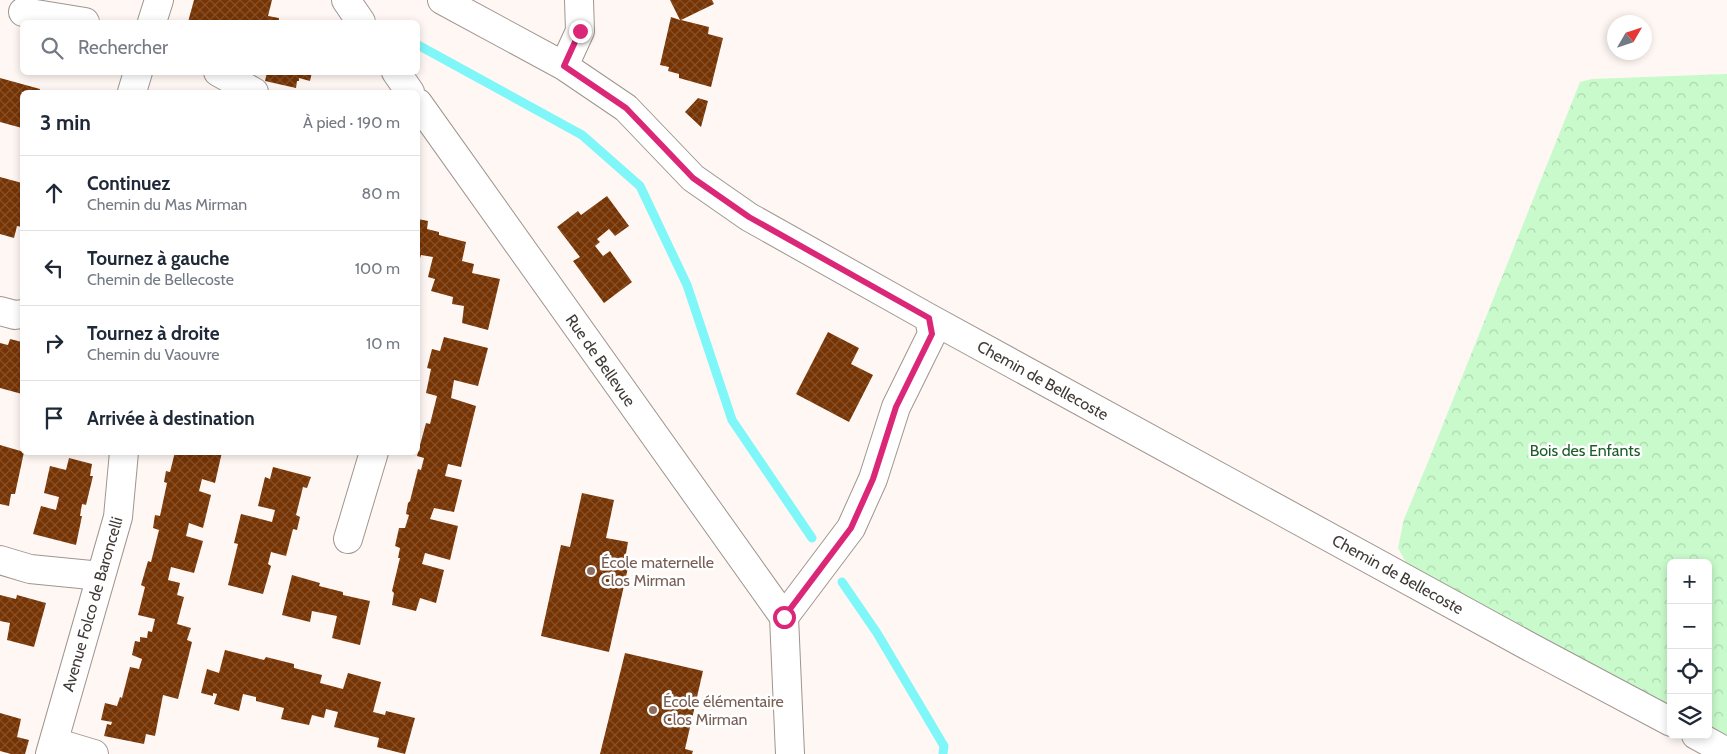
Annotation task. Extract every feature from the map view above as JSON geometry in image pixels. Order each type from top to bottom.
[{"type":"street","points":[[153,20],[159,0]]},
{"type":"street","points":[[346,0],[360,20]]},
{"type":"street","name":"Chemin de Bellecoste","points":[[442,0],[564,66],[626,108],[693,178],[741,212],[929,318],[1530,647],[1667,720]]},
{"type":"street","points":[[564,66],[580,31],[579,0]]},
{"type":"street","points":[[24,12],[73,20]]},
{"type":"street","points":[[133,90],[137,75]]},
{"type":"street","points":[[223,75],[250,90]]},
{"type":"street","points":[[398,75],[409,90]]},
{"type":"street","name":"Rue de Bellevue","points":[[420,106],[784,617]]},
{"type":"street","points":[[0,311],[15,315],[20,314]]},
{"type":"street","points":[[790,754],[784,617],[851,528],[873,479],[896,407],[932,334],[929,318]]},
{"type":"street","name":"Avenue Folco de Baroncelli","points":[[52,748],[118,516],[124,455]]},
{"type":"street","points":[[348,539],[373,455]]},
{"type":"street","points":[[0,560],[30,569],[101,576]]},
{"type":"street","points":[[1703,739],[1727,752]]},
{"type":"street","points":[[52,748],[94,754]]},
{"type":"green space","name":"Bois des Enfants","points":[[1727,74],[1727,737],[1712,729],[1712,559],[1667,559],[1667,705],[1409,568],[1398,548],[1404,519],[1580,82],[1592,79]]},
{"type":"building","points":[[194,0],[272,0],[268,16],[279,18],[279,20],[189,20]]},
{"type":"building","points":[[670,0],[712,0],[714,4],[681,20],[709,27],[708,34],[723,38],[711,87],[679,78],[679,74],[668,71],[669,67],[660,65],[671,17],[680,20]]},
{"type":"building","points":[[266,75],[311,75],[310,81],[299,78],[296,88],[265,81]]},
{"type":"building","points":[[0,78],[40,89],[20,90],[20,127],[0,122]]},
{"type":"building","points":[[698,98],[708,101],[701,127],[685,112]]},
{"type":"building","points":[[0,177],[20,182],[20,227],[17,226],[14,238],[0,234]]},
{"type":"building","points":[[607,196],[629,226],[615,236],[609,229],[597,239],[600,242],[595,246],[603,256],[610,251],[632,282],[604,303],[573,261],[580,257],[557,227],[578,211],[581,215]]},
{"type":"building","points":[[420,219],[428,221],[427,229],[439,232],[439,235],[466,242],[462,261],[474,264],[472,273],[500,279],[488,330],[462,323],[464,306],[452,304],[453,297],[431,291],[435,279],[428,277],[433,257],[421,255],[420,258]]},
{"type":"building","points":[[828,332],[859,348],[851,364],[873,375],[849,422],[796,394]]},
{"type":"building","points":[[444,337],[488,348],[478,386],[454,380],[451,398],[476,406],[461,467],[448,464],[445,476],[462,480],[454,512],[434,508],[430,519],[458,526],[450,560],[425,553],[422,564],[444,570],[436,603],[420,598],[416,611],[392,605],[394,593],[392,591],[400,558],[398,558],[400,548],[395,546],[399,528],[405,528],[409,515],[406,514],[408,503],[418,469],[421,470],[424,458],[417,456],[420,455],[420,445],[426,423],[430,424],[437,396],[426,393],[431,369],[427,368],[432,349],[440,351]]},
{"type":"building","points":[[10,339],[20,342],[20,393],[0,388],[0,343],[8,345]]},
{"type":"building","points":[[0,445],[20,451],[20,455],[23,455],[15,494],[11,494],[9,506],[0,504]]},
{"type":"building","points":[[174,455],[221,455],[215,483],[202,479],[199,491],[211,495],[203,528],[189,523],[186,536],[203,541],[194,573],[171,567],[168,580],[180,583],[177,595],[184,597],[177,624],[191,628],[187,640],[192,642],[178,699],[163,695],[155,736],[146,734],[144,744],[104,736],[107,724],[111,725],[112,722],[101,720],[105,703],[117,706],[120,697],[122,698],[130,667],[139,669],[142,659],[132,655],[135,641],[140,642],[140,637],[147,638],[148,631],[152,632],[155,619],[138,615],[145,587],[141,585],[148,561],[151,562],[159,530],[153,528],[155,515],[160,516],[167,483],[164,482],[166,471],[170,472]]},
{"type":"building","points":[[69,458],[92,464],[90,476],[93,476],[86,505],[82,504],[80,516],[82,516],[76,545],[33,534],[41,506],[56,510],[59,497],[44,493],[50,466],[66,470]]},
{"type":"building","points":[[273,467],[311,477],[307,488],[303,487],[296,515],[300,517],[297,530],[293,529],[286,556],[271,552],[268,564],[271,566],[263,594],[228,585],[238,544],[234,543],[241,514],[272,522],[275,510],[258,506],[265,477],[270,479]]},
{"type":"building","name":"École maternelle Clos Mirman","points":[[582,493],[614,500],[606,538],[628,542],[625,559],[630,559],[609,652],[541,636],[561,545],[570,547]]},
{"type":"building","points":[[292,575],[320,583],[319,586],[343,592],[343,595],[370,601],[360,645],[332,638],[337,616],[312,611],[310,622],[282,615]]},
{"type":"building","points":[[0,595],[16,599],[17,595],[46,603],[34,647],[7,640],[10,623],[0,621]]},
{"type":"building","points":[[225,650],[264,660],[266,657],[294,664],[294,668],[322,675],[320,683],[343,689],[348,673],[381,682],[373,712],[385,715],[386,711],[415,718],[405,754],[377,747],[379,738],[334,727],[338,712],[326,709],[324,718],[312,715],[309,725],[281,719],[284,708],[256,701],[256,697],[243,694],[239,711],[214,704],[217,694],[213,693],[213,696],[201,693],[207,669],[219,673]]},
{"type":"building","name":"École élémentaire Clos Mirman","points":[[625,653],[703,671],[685,749],[693,751],[692,754],[600,754]]},
{"type":"building","points":[[0,713],[21,719],[17,737],[29,740],[25,754],[11,754],[0,751]]},
{"type":"waterway","points":[[420,46],[582,135],[640,186],[687,285],[732,420],[812,538]]},
{"type":"waterway","points":[[842,582],[877,633],[944,746],[943,754]]},
{"type":"place","name":"École maternelle Clos Mirman","points":[[591,571]]},
{"type":"place","name":"École élémentaire Clos Mirman","points":[[653,710]]},
{"type":"route","points":[[580,31],[564,66],[626,108],[693,178],[749,217],[929,318],[932,334],[896,407],[873,479],[851,528],[784,617]]}]
